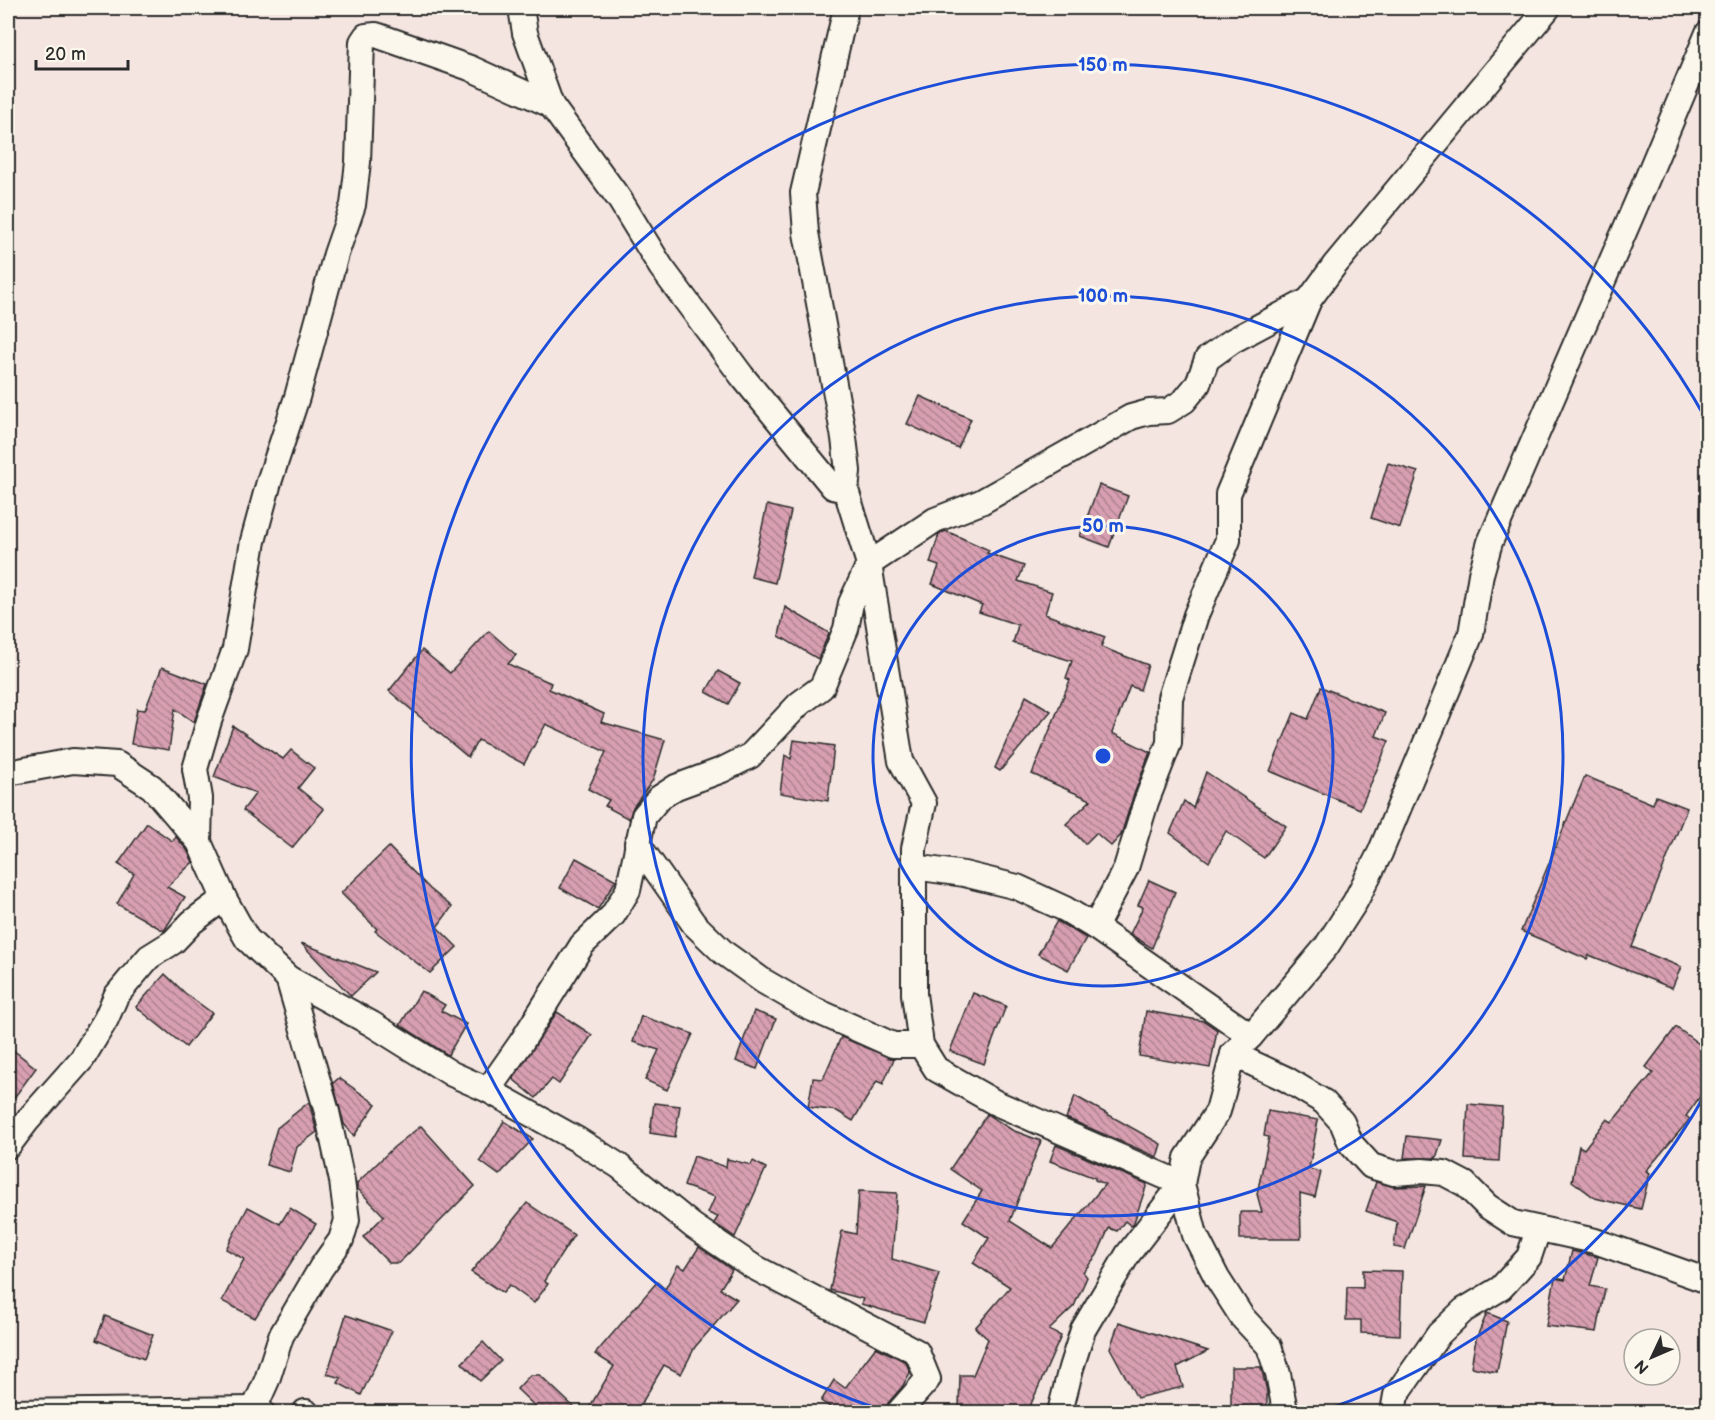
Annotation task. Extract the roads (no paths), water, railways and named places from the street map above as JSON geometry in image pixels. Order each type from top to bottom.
[{"type":"street","points":[[521,8],[525,33],[551,105],[620,200],[660,267],[742,376],[833,487],[846,490]]},
{"type":"street","points":[[846,8],[803,193],[806,233],[844,438],[848,471],[846,490],[869,564],[901,761],[924,803],[914,848],[914,994],[921,1045],[936,1069],[996,1102],[1182,1184]]},
{"type":"street","points":[[1095,927],[1126,868],[1146,802],[1169,743],[1170,698],[1196,615],[1228,540],[1228,494],[1309,300],[1334,266],[1548,8]]},
{"type":"street","points":[[1283,1413],[1284,1405],[1278,1374],[1269,1346],[1242,1317],[1217,1278],[1195,1235],[1182,1184],[1187,1158],[1218,1111],[1233,1054],[1326,947],[1355,902],[1380,853],[1472,634],[1481,574],[1490,543],[1640,197],[1707,33]]},
{"type":"street","points":[[199,842],[200,798],[195,769],[209,721],[235,649],[253,541],[352,205],[358,162],[362,42],[366,36],[376,35],[470,68],[551,105]]},
{"type":"street","points":[[488,1090],[521,1044],[582,945],[613,915],[628,890],[644,816],[659,798],[676,787],[722,770],[750,756],[799,704],[822,687],[846,629],[851,603],[869,564],[935,520],[981,502],[1131,417],[1149,412],[1168,411],[1184,401],[1198,384],[1207,359],[1232,341],[1309,300]]},
{"type":"street","points":[[8,773],[73,761],[117,764],[152,787],[199,842],[224,898],[247,939],[288,978],[372,1024],[452,1074],[488,1090],[619,1166],[693,1226],[752,1266],[917,1352],[928,1379],[899,1413]]},
{"type":"street","points":[[637,843],[694,924],[724,953],[763,981],[808,1007],[893,1045],[921,1045]]},
{"type":"street","points":[[914,867],[964,874],[1017,887],[1065,909],[1095,927],[1251,1036]]},
{"type":"street","points":[[8,1146],[82,1059],[106,1019],[116,996],[149,957],[173,942],[192,922],[224,898]]},
{"type":"street","points":[[8,1412],[258,1411],[281,1336],[341,1240],[348,1220],[327,1112],[288,978]]},
{"type":"street","points":[[1233,1054],[1286,1079],[1324,1102],[1342,1122],[1352,1144],[1371,1166],[1394,1173],[1422,1171],[1444,1173],[1465,1184],[1487,1206],[1513,1223],[1595,1241],[1707,1281]]},
{"type":"street","points":[[1060,1413],[1083,1330],[1128,1254],[1182,1184]]},
{"type":"street","points":[[1393,1413],[1396,1395],[1439,1334],[1464,1310],[1501,1288],[1529,1257],[1538,1230]]}]
